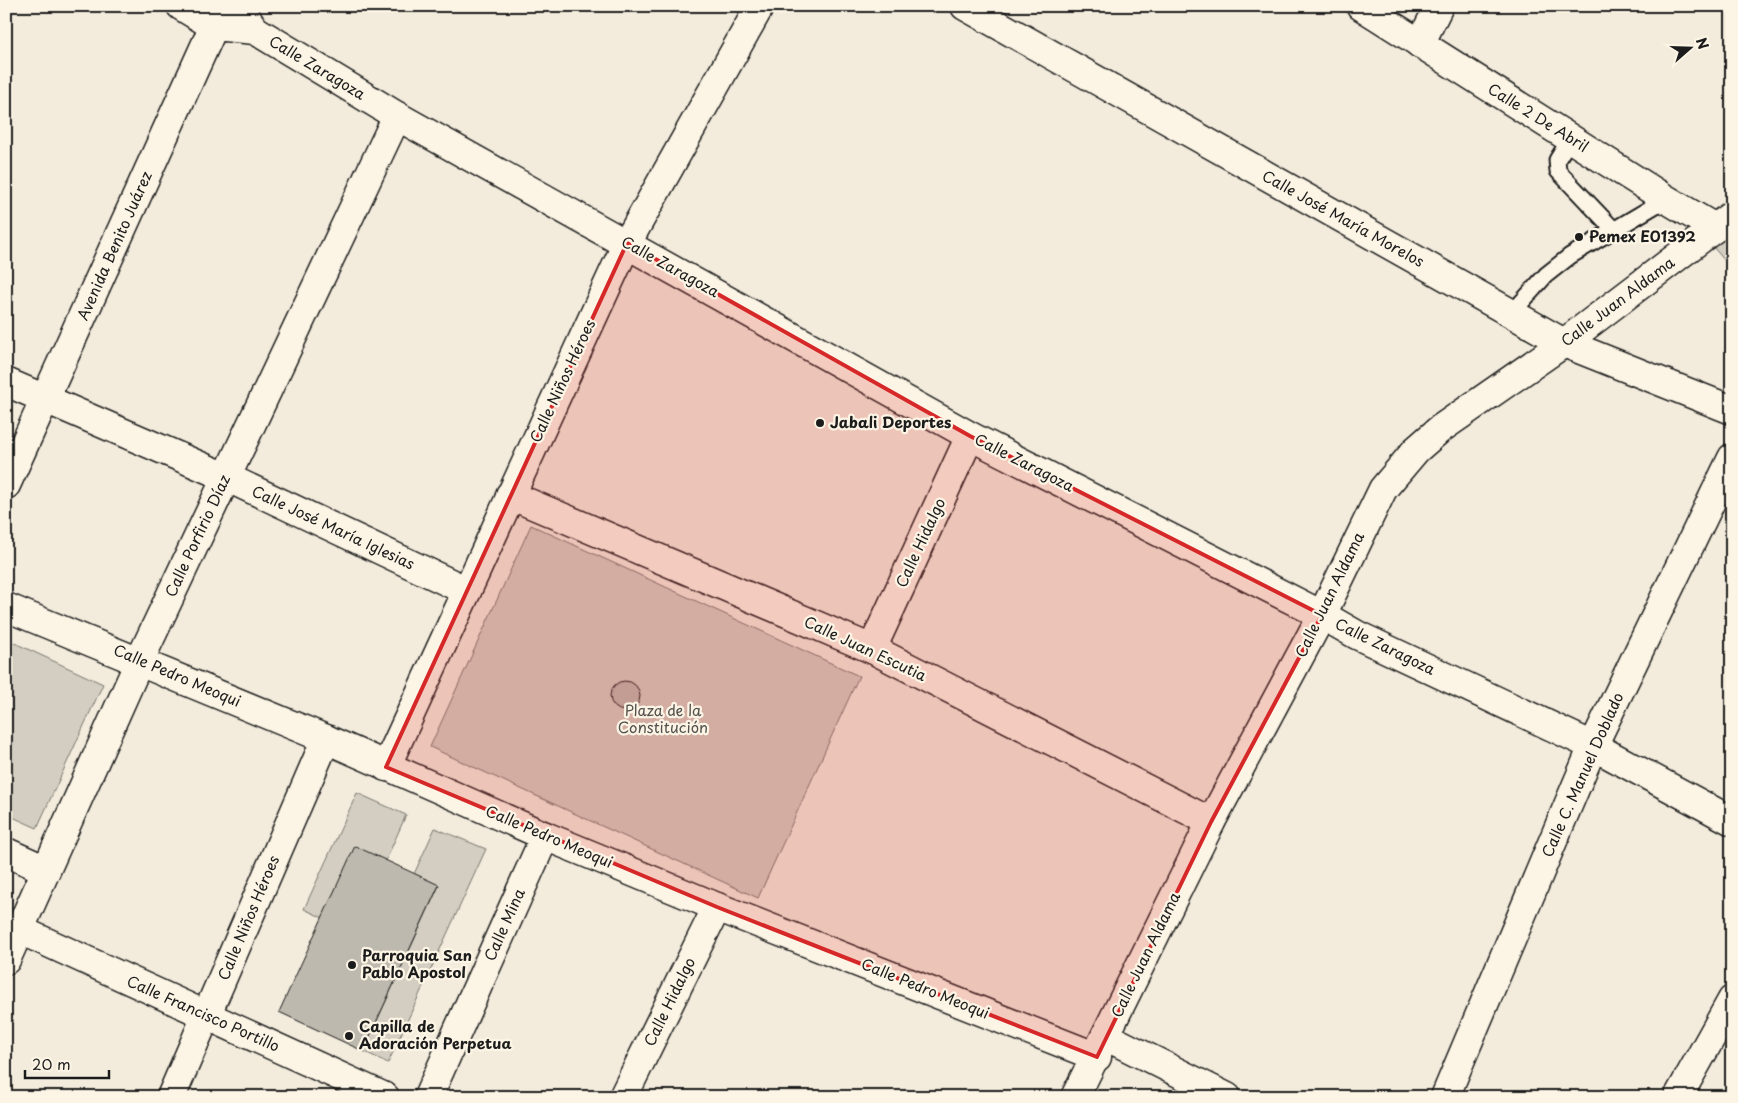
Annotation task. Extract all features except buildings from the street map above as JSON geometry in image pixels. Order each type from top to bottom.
[{"type":"street","name":"Calle Zaragoza","points":[[181,6],[219,16],[254,30],[397,116],[970,436],[1322,615],[1357,635],[1593,746],[1732,821]]},
{"type":"street","name":"Calle Zaragoza","points":[[238,6],[254,30]]},
{"type":"street","name":"Calle Niños Héroes","points":[[386,767],[627,243],[760,6]]},
{"type":"street","name":"Calle José María Morelos","points":[[965,6],[1564,344],[1732,410]]},
{"type":"street","name":"Calle 2 De Abril","points":[[1361,6],[1666,199],[1724,221]]},
{"type":"street","points":[[1420,44],[1439,6]]},
{"type":"street","name":"Avenida Benito Juárez","points":[[6,485],[219,16]]},
{"type":"street","name":"Calle Porfirio Díaz","points":[[6,960],[140,660],[397,116]]},
{"type":"street","name":"Calle Juan Aldama","points":[[1075,1097],[1102,1047],[1211,822],[1322,615],[1382,489],[1398,469],[1440,429],[1564,344],[1724,221]]},
{"type":"street","name":"Calle José María Iglesias","points":[[6,382],[226,477],[467,591]]},
{"type":"street","name":"Calle Hidalgo","points":[[872,649],[970,436]]},
{"type":"street","name":"Calle C. Manuel Doblado","points":[[1445,1097],[1593,746],[1732,458]]},
{"type":"street","name":"Calle Juan Escutia","points":[[510,495],[872,649],[1211,822]]},
{"type":"street","name":"Calle Pedro Meoqui","points":[[6,607],[140,660],[326,739],[545,836],[717,907],[1102,1047],[1227,1097]]},
{"type":"street","name":"Calle Niños Héroes","points":[[172,1097],[326,739]]},
{"type":"street","name":"Calle Mina","points":[[428,1097],[545,836]]},
{"type":"street","points":[[6,852],[46,870]]},
{"type":"street","name":"Calle Hidalgo","points":[[623,1097],[717,907]]},
{"type":"street","name":"Calle Francisco Portillo","points":[[20,930],[381,1096]]},
{"type":"street","points":[[1678,1097],[1732,1000]]},
{"type":"lane","points":[[1570,139],[1557,160],[1558,171],[1614,230]]},
{"type":"lane","points":[[1511,314],[1558,265],[1666,199]]},
{"type":"highlighted area","points":[[627,243],[970,436],[1322,615],[1211,822],[1097,1057],[717,907],[386,767]]},
{"type":"green space","points":[[1732,233],[1732,269],[1713,247]]},
{"type":"green space","name":"Plaza de la Constitución","points":[[531,525],[859,676],[758,898],[430,747]]},
{"type":"green space","points":[[6,639],[103,684],[37,828],[6,814]]},
{"type":"green space","points":[[357,793],[406,815],[386,860],[323,918],[304,909]]},
{"type":"green space","points":[[435,828],[486,849],[388,1063],[363,1051],[439,886],[414,874]]},
{"type":"place","name":"Pemex E01392","points":[[1579,237]]},
{"type":"place","name":"Jabali Deportes","points":[[820,423]]},
{"type":"place","name":"Parroquia San Pablo Apostol","points":[[352,965]]},
{"type":"place","name":"Capilla de Adoración Perpetua","points":[[349,1036]]}]
